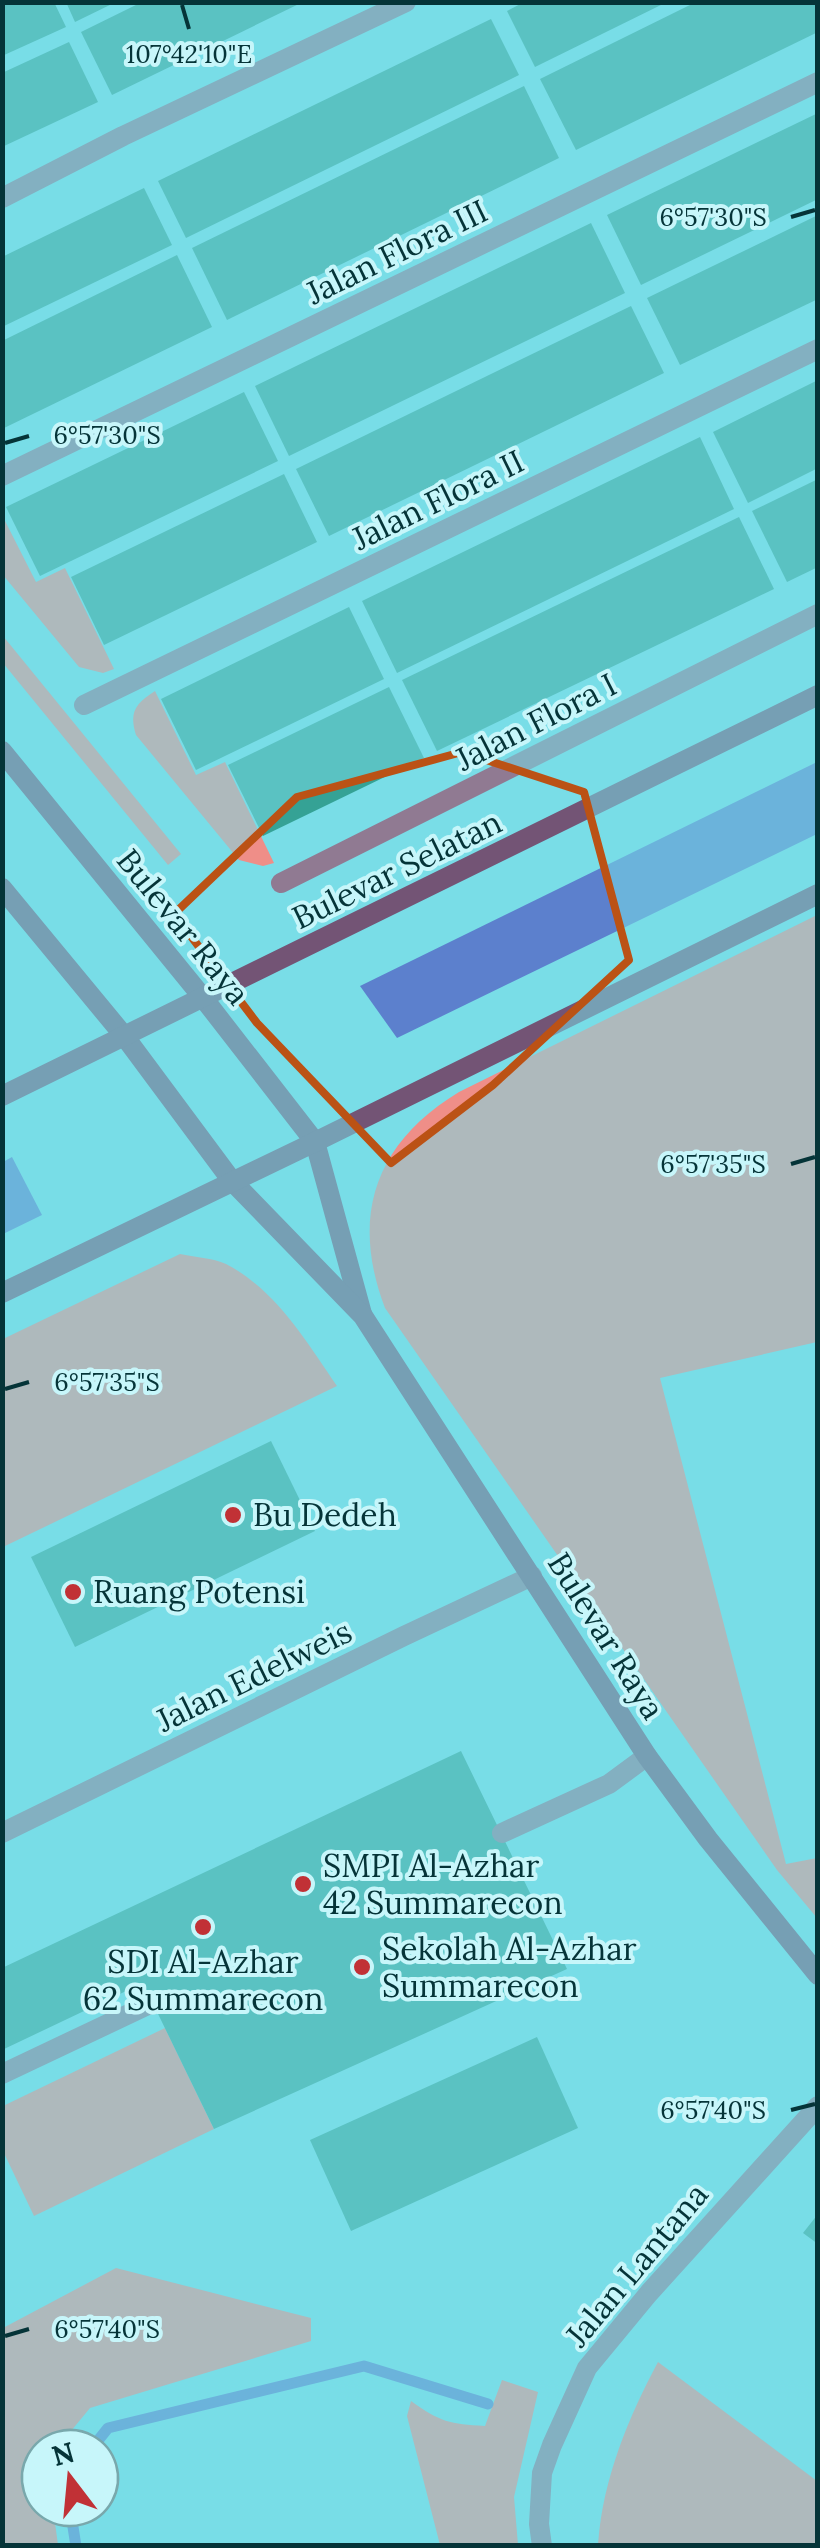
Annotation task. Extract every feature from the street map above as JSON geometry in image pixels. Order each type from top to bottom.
[{"type":"street","points":[[2,198],[406,2]]},
{"type":"street","name":"Jalan Flora III","points":[[2,476],[818,82]]},
{"type":"street","name":"Jalan Flora II","points":[[84,705],[818,349]]},
{"type":"street","name":"Jalan Flora I","points":[[281,883],[818,614]]},
{"type":"street","name":"Bulevar Selatan","points":[[2,1096],[818,695]]},
{"type":"street","name":"Bulevar Raya","points":[[2,751],[204,999],[314,1142],[363,1316]]},
{"type":"street","name":"Bulevar Raya","points":[[2,888],[125,1037],[232,1181],[363,1316],[647,1756],[708,1839],[818,1974]]},
{"type":"street","points":[[2,1293],[818,894]]},
{"type":"street","name":"Jalan Edelweis","points":[[2,1833],[532,1576]]},
{"type":"street","points":[[502,1833],[609,1784],[647,1756]]},
{"type":"street","points":[[2,2074],[152,2002]]},
{"type":"street","name":"Jalan Lantana","points":[[542,2546],[542,2473],[587,2368],[661,2279],[818,2106]]},
{"type":"highlighted area","points":[[462,752],[584,792],[629,960],[493,1085],[391,1163],[257,1023],[174,914],[297,797]]},
{"type":"shaded area","points":[[2,515],[36,582],[65,568],[114,669],[103,673],[79,667],[3,575]]},
{"type":"shaded area","points":[[3,636],[181,854],[168,865],[3,663]]},
{"type":"shaded area","points":[[155,691],[196,775],[225,762],[274,863],[263,866],[239,860],[136,735],[135,709]]},
{"type":"shaded area","points":[[817,915],[817,1342],[660,1378],[786,1864],[817,1858],[817,1918],[777,1870],[385,1308],[370,1243],[377,1185],[389,1158],[430,1112],[459,1092]]},
{"type":"shaded area","points":[[180,1254],[226,1264],[260,1288],[289,1318],[337,1386],[3,1547],[3,1339]]},
{"type":"shaded area","points":[[165,2028],[214,2129],[34,2216],[3,2151],[3,2106]]},
{"type":"shaded area","points":[[116,2268],[311,2318],[311,2341],[90,2408],[74,2428],[20,2428],[20,2528],[56,2528],[58,2545],[3,2545],[3,2328]]},
{"type":"shaded area","points":[[658,2362],[817,2481],[817,2545],[598,2545],[605,2497],[618,2450]]},
{"type":"shaded area","points":[[502,2380],[538,2392],[514,2497],[518,2545],[440,2545],[407,2416],[411,2401],[446,2421],[485,2426]]},
{"type":"water","points":[[817,762],[817,834],[397,1038],[360,986]]},
{"type":"water","points":[[12,1157],[42,1215],[3,1234],[3,1162]]},
{"type":"building","points":[[2,2],[54,2],[66,27],[2,56]]},
{"type":"building","points":[[66,2],[116,2],[75,22]]},
{"type":"building","points":[[142,2],[303,2],[112,95],[81,32]]},
{"type":"building","points":[[524,2],[667,2],[535,67],[507,11]]},
{"type":"building","points":[[696,2],[818,2],[818,32],[576,150],[540,79]]},
{"type":"building","points":[[491,19],[519,75],[186,238],[158,181]]},
{"type":"building","points":[[69,42],[98,102],[2,147],[2,73]]},
{"type":"building","points":[[524,86],[559,158],[227,320],[192,248]]},
{"type":"building","points":[[818,113],[818,199],[641,285],[607,215]]},
{"type":"building","points":[[144,188],[172,245],[2,327],[2,257]]},
{"type":"building","points":[[818,215],[818,299],[680,365],[647,298]]},
{"type":"building","points":[[591,223],[625,293],[289,456],[255,386]]},
{"type":"building","points":[[177,255],[212,327],[2,429],[2,341]]},
{"type":"building","points":[[631,306],[664,373],[329,536],[296,469]]},
{"type":"building","points":[[818,380],[818,468],[748,503],[713,432]]},
{"type":"building","points":[[244,392],[278,461],[40,576],[6,507]]},
{"type":"building","points":[[700,437],[734,509],[397,673],[362,601]]},
{"type":"building","points":[[284,474],[317,542],[104,645],[71,577]]},
{"type":"building","points":[[818,479],[818,567],[787,582],[752,511]]},
{"type":"building","points":[[739,517],[774,589],[437,751],[402,680]]},
{"type":"building","points":[[349,607],[384,679],[196,770],[161,699]]},
{"type":"building","points":[[389,687],[424,758],[263,836],[228,765]]},
{"type":"building","points":[[271,1441],[315,1531],[75,1647],[31,1557]]},
{"type":"building","points":[[461,1751],[567,1969],[214,2129],[143,1983],[2,2050],[2,1968]]},
{"type":"building","points":[[537,2037],[578,2128],[351,2231],[310,2140]]},
{"type":"building","points":[[818,2214],[818,2244],[803,2233]]},
{"type":"waterway","points":[[108,2428],[364,2366],[488,2404]]},
{"type":"waterway","points":[[73,2528],[76,2546]]},
{"type":"place","name":"Bu Dedeh","points":[[233,1515]]},
{"type":"place","name":"Ruang Potensi","points":[[73,1592]]},
{"type":"place","name":"SMPI Al-Azhar 42 Summarecon","points":[[303,1884]]},
{"type":"place","name":"SDI Al-Azhar 62 Summarecon","points":[[203,1927]]},
{"type":"place","name":"Sekolah Al-Azhar Summarecon","points":[[362,1967]]}]
